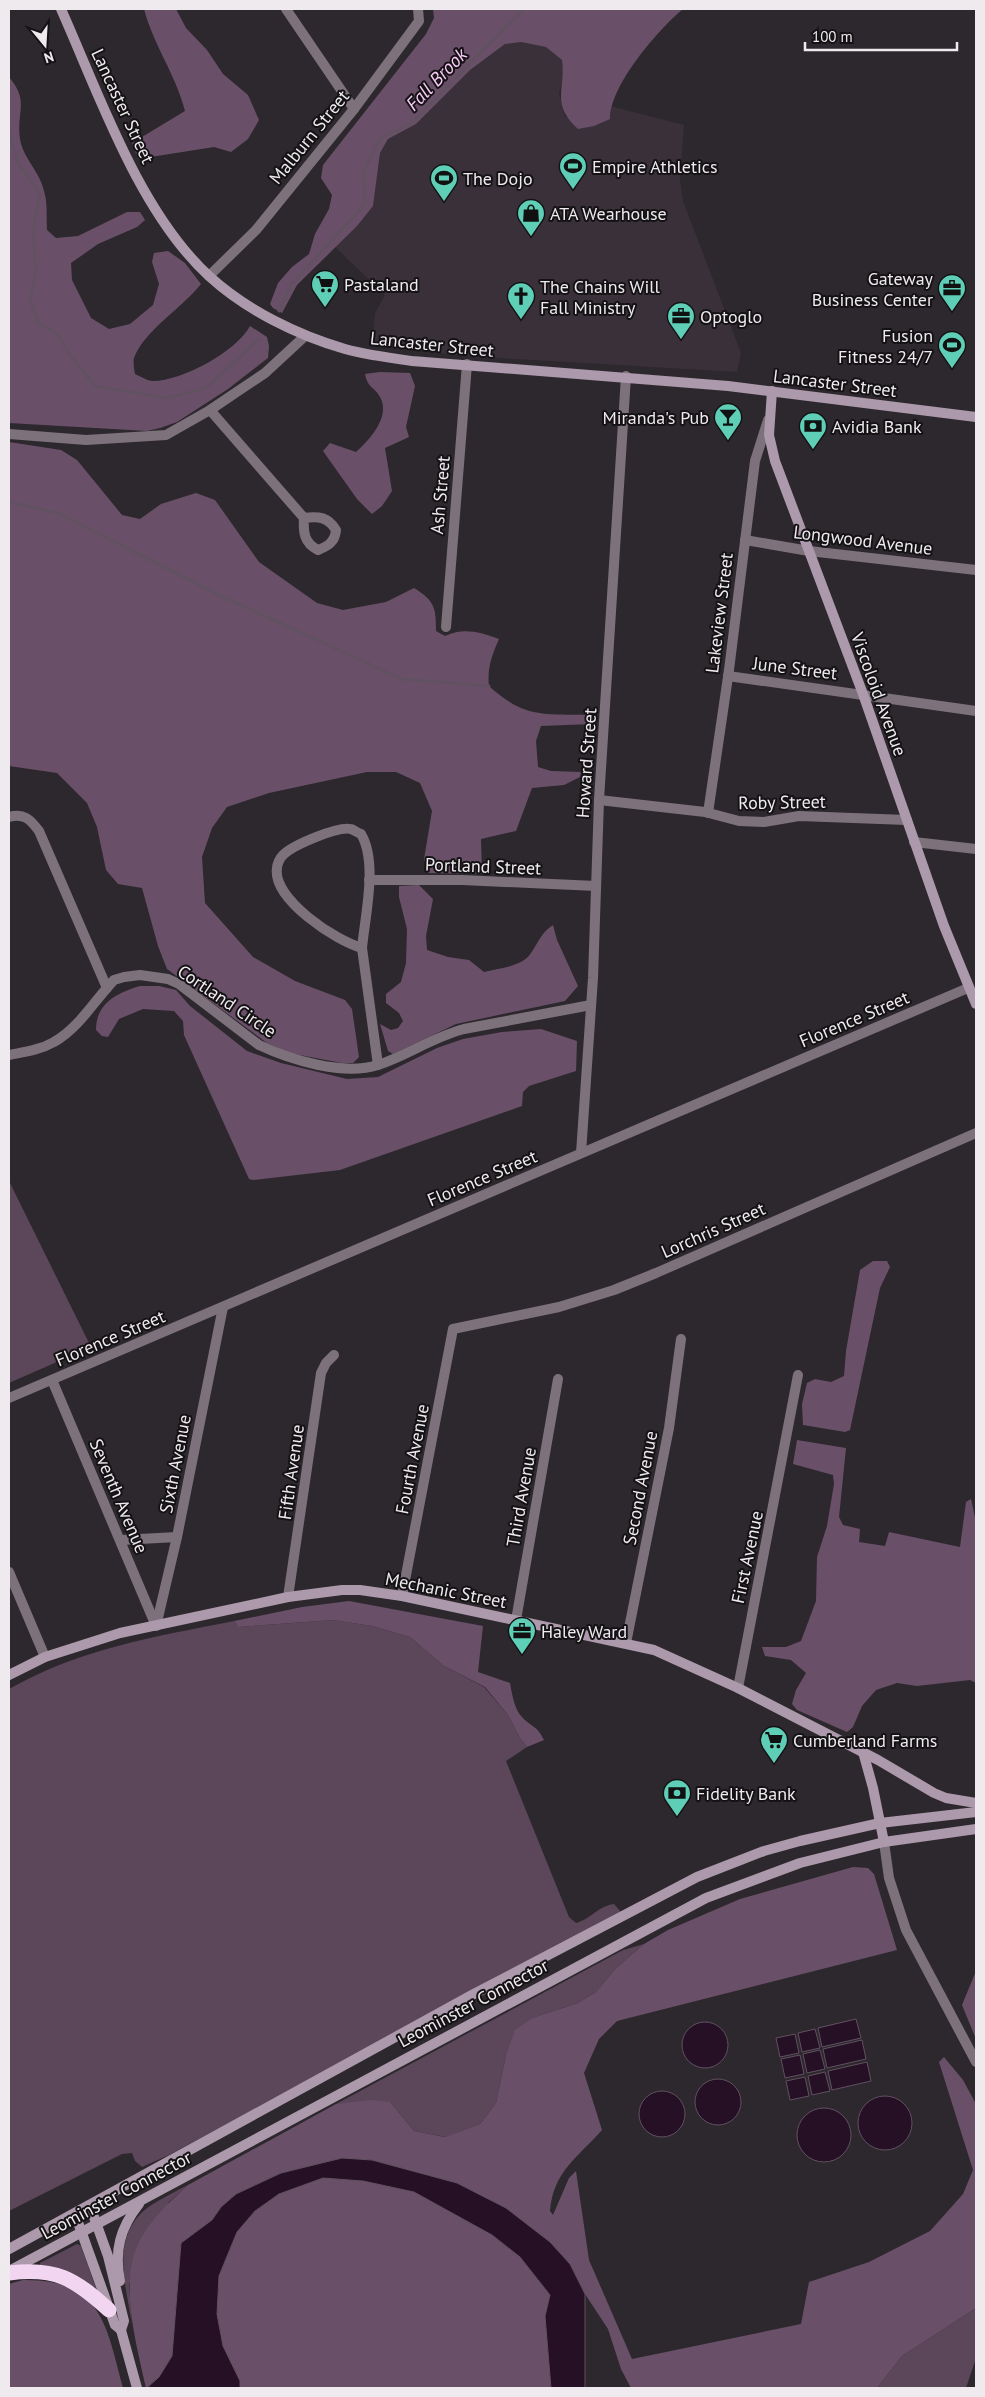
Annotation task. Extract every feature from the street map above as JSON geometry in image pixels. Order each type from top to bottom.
[{"type":"highway","points":[[9,2272],[52,2272],[79,2284],[109,2310]]},
{"type":"main road","name":"Lancaster Street","points":[[61,9],[140,182],[177,240],[209,276],[262,313],[306,336],[367,354],[467,364],[626,376],[772,391],[976,417]]},
{"type":"main road","name":"Viscoloid Avenue","points":[[772,391],[768,419],[771,449],[863,694],[914,842],[968,988],[976,1004]]},
{"type":"main road","name":"Mechanic Street","points":[[9,1675],[45,1657],[120,1633],[288,1597],[342,1590],[360,1590],[402,1596],[626,1643],[674,1658],[738,1688],[863,1752],[934,1793],[946,1798],[976,1804]]},
{"type":"main road","points":[[863,1752],[874,1788],[884,1842]]},
{"type":"main road","name":"Leominster Connector","points":[[9,2249],[472,1995],[661,1894],[697,1877],[764,1851],[800,1841],[880,1823],[976,1812]]},
{"type":"main road","name":"Leominster Connector","points":[[9,2272],[683,1908],[731,1887],[770,1873],[884,1842],[976,1829]]},
{"type":"main road","points":[[122,2326],[125,2306],[117,2263],[118,2244],[124,2227],[141,2200]]},
{"type":"main road","points":[[90,2206],[108,2256],[136,2388]]},
{"type":"main road","points":[[75,2214],[83,2231],[114,2326],[122,2326]]},
{"type":"street","points":[[286,9],[354,109]]},
{"type":"street","name":"Malburn Street","points":[[209,276],[256,230],[354,109],[419,21],[418,9]]},
{"type":"street","points":[[9,434],[86,440],[166,435],[210,410],[265,373],[306,336]]},
{"type":"street","name":"Ash Street","points":[[446,627],[467,364]]},
{"type":"street","name":"Howard Street","points":[[581,1153],[591,1004],[599,800],[626,376]]},
{"type":"street","points":[[210,410],[304,518]]},
{"type":"street","name":"Lakeview Street","points":[[708,813],[728,676],[755,461],[768,419]]},
{"type":"street","name":"Longwood Avenue","points":[[745,540],[809,551],[976,570]]},
{"type":"street","name":"June Street","points":[[728,676],[976,711]]},
{"type":"street","name":"Roby Street","points":[[599,800],[708,813],[739,821],[764,822],[798,816],[906,820]]},
{"type":"street","points":[[9,817],[21,814],[39,831],[107,988]]},
{"type":"street","points":[[362,948],[346,943],[304,913],[279,886],[276,870],[283,855],[297,846],[326,834],[351,829],[361,834],[366,843],[369,860],[362,948],[378,1065]]},
{"type":"street","points":[[914,842],[976,849]]},
{"type":"street","name":"Portland Street","points":[[368,880],[462,880],[596,886]]},
{"type":"street","name":"Cortland Circle","points":[[9,1055],[35,1050],[54,1042],[66,1034],[114,980],[140,975],[168,979],[179,984],[259,1045],[294,1058],[341,1069],[378,1065],[446,1033],[478,1025],[591,1004]]},
{"type":"street","name":"Florence Street","points":[[9,1398],[968,988]]},
{"type":"street","name":"Lorchris Street","points":[[453,1328],[532,1313],[614,1290],[976,1132]]},
{"type":"street","name":"Sixth Avenue","points":[[156,1626],[177,1537],[223,1307]]},
{"type":"street","name":"Fourth Avenue","points":[[402,1596],[453,1328]]},
{"type":"street","name":"Second Avenue","points":[[626,1643],[669,1428],[681,1339]]},
{"type":"street","name":"Fifth Avenue","points":[[288,1597],[321,1373],[326,1363],[334,1355]]},
{"type":"street","name":"First Avenue","points":[[738,1688],[798,1375]]},
{"type":"street","name":"Third Avenue","points":[[516,1620],[558,1379]]},
{"type":"street","name":"Seventh Avenue","points":[[52,1380],[156,1626]]},
{"type":"street","points":[[121,1540],[177,1537]]},
{"type":"street","points":[[9,1572],[45,1657]]},
{"type":"street","points":[[884,1842],[889,1878],[906,1930],[976,2062]]},
{"type":"shaded area","points":[[144,9],[176,9],[186,28],[207,50],[223,74],[248,95],[259,120],[248,139],[231,152],[214,147],[138,159],[132,143],[185,111]]},
{"type":"shaded area","points":[[433,9],[683,9],[661,30],[637,59],[618,90],[612,105],[610,119],[594,126],[578,129],[564,112],[561,96],[562,60],[546,47],[521,42],[505,44],[470,70],[416,124],[388,139],[380,153],[373,206],[357,226],[297,285],[282,313],[270,304],[278,283],[292,267],[309,254],[315,234],[329,209],[332,195],[321,178],[323,165],[426,34],[434,18]]},
{"type":"shaded area","points":[[521,42],[546,47],[562,60],[564,77],[559,93],[565,117],[610,106],[684,125],[680,180],[683,201],[741,353],[737,372],[466,356],[372,345],[375,313],[385,295],[335,247],[373,206],[380,153],[388,139],[416,124],[470,70],[505,44]]},
{"type":"shaded area","points":[[9,77],[21,100],[19,129],[22,146],[42,184],[45,196],[47,230],[56,238],[78,236],[127,212],[140,212],[145,220],[137,227],[98,244],[71,263],[72,280],[91,318],[109,329],[130,324],[153,305],[159,284],[152,262],[154,253],[168,251],[185,263],[201,284],[146,338],[134,358],[135,374],[153,381],[179,376],[208,363],[221,354],[243,336],[250,326],[267,337],[269,346],[268,358],[228,389],[177,422],[147,431],[9,423]]},
{"type":"shaded area","points":[[380,372],[410,373],[415,386],[406,427],[409,437],[385,448],[392,491],[382,506],[372,514],[357,499],[323,451],[330,443],[356,452],[373,434],[381,420],[383,404],[378,393],[369,385],[365,374]]},
{"type":"shaded area","points":[[9,442],[61,450],[77,460],[122,515],[140,519],[161,504],[196,493],[215,500],[259,562],[317,603],[343,610],[386,602],[414,588],[426,597],[433,606],[436,616],[436,631],[445,636],[465,631],[485,634],[499,639],[491,662],[489,686],[501,696],[523,709],[534,712],[557,715],[586,715],[592,724],[541,726],[536,741],[538,767],[551,771],[581,772],[580,777],[564,785],[532,788],[516,831],[481,839],[482,874],[428,873],[424,859],[432,811],[420,783],[396,772],[367,772],[269,793],[227,807],[212,828],[202,857],[205,903],[253,957],[295,981],[345,1000],[352,1009],[359,1057],[353,1063],[342,1063],[289,1053],[267,1043],[167,969],[158,946],[142,888],[118,884],[106,870],[97,827],[87,803],[57,773],[9,766]]},
{"type":"shaded area","points":[[419,885],[433,899],[426,936],[427,950],[448,957],[469,960],[484,972],[510,966],[527,958],[543,934],[553,925],[557,940],[578,986],[565,1001],[456,1024],[393,1054],[388,1051],[380,1024],[391,1030],[398,1028],[403,1021],[399,1013],[386,1003],[386,994],[401,982],[406,963],[407,929],[399,897],[399,886]]},
{"type":"shaded area","points":[[140,986],[159,986],[176,990],[190,1006],[247,1051],[281,1063],[347,1079],[378,1077],[437,1048],[463,1039],[502,1032],[541,1029],[577,1041],[576,1071],[529,1086],[523,1092],[522,1106],[340,1170],[253,1180],[249,1179],[184,1035],[183,1021],[174,1011],[143,1009],[119,1019],[108,1037],[102,1036],[96,1030],[100,1013],[109,1000],[123,992]]},
{"type":"shaded area","points":[[9,1181],[91,1347],[9,1383]]},
{"type":"shaded area","points":[[873,1261],[887,1261],[890,1267],[880,1288],[850,1430],[845,1432],[803,1425],[802,1404],[807,1383],[815,1379],[831,1382],[844,1376],[846,1351],[860,1270]]},
{"type":"shaded area","points":[[797,1440],[846,1448],[839,1517],[843,1525],[860,1529],[859,1542],[885,1546],[889,1532],[960,1547],[966,1502],[971,1499],[976,1522],[976,1683],[970,1680],[917,1686],[897,1683],[876,1690],[862,1706],[853,1727],[847,1732],[797,1710],[792,1704],[796,1690],[806,1673],[791,1660],[765,1656],[762,1647],[786,1647],[801,1641],[816,1601],[817,1557],[827,1526],[834,1484],[833,1475],[793,1464]]},
{"type":"shaded area","points":[[349,1601],[483,1626],[478,1672],[510,1683],[519,1714],[536,1729],[544,1740],[527,1747],[508,1715],[485,1687],[444,1666],[410,1637],[372,1626],[333,1620],[238,1627],[234,1621],[302,1607]]},
{"type":"shaded area","points":[[333,1620],[372,1626],[410,1637],[444,1666],[484,1687],[508,1715],[527,1747],[506,1761],[569,1917],[576,1923],[586,1919],[603,1907],[614,1904],[621,1912],[169,2155],[142,2167],[135,2161],[132,2153],[122,2154],[9,2211],[9,1689],[64,1663],[119,1646],[175,1633],[234,1621],[238,1627]]},
{"type":"shaded area","points":[[853,1867],[868,1868],[874,1874],[897,1950],[617,2021],[599,2039],[584,2073],[602,2130],[561,2175],[552,2197],[550,2211],[553,2215],[569,2178],[576,2171],[589,2260],[632,2359],[801,2324],[809,2282],[869,2262],[930,2231],[963,2194],[973,2170],[939,2062],[944,2057],[963,2080],[976,2104],[976,2308],[902,2356],[877,2388],[631,2388],[621,2369],[608,2329],[585,2294],[570,2264],[506,2208],[457,2183],[372,2160],[342,2158],[281,2173],[236,2194],[221,2207],[212,2220],[181,2243],[172,2356],[159,2377],[146,2388],[138,2354],[130,2296],[130,2277],[133,2260],[138,2244],[148,2227],[188,2185],[336,2104],[371,2100],[390,2102],[414,2131],[445,2137],[480,2124],[496,2103],[506,2055],[515,2030],[532,2018],[578,2003],[596,1992],[615,1969],[644,1944],[668,1930],[740,1899]]},
{"type":"shaded area","points":[[644,1944],[615,1969],[596,1992],[578,2003],[532,2018],[506,2055],[496,2103],[480,2124],[446,2137],[414,2131],[390,2102],[336,2104],[623,1950]]},
{"type":"shaded area","points":[[976,1971],[976,2039],[962,2005]]},
{"type":"shaded area","points":[[856,2019],[861,2038],[822,2047],[818,2028]]},
{"type":"shaded area","points":[[700,2022],[710,2022],[724,2032],[728,2045],[724,2058],[718,2064],[710,2068],[700,2068],[686,2058],[682,2050],[682,2040],[692,2026]]},
{"type":"shaded area","points":[[815,2029],[820,2048],[802,2052],[798,2033]]},
{"type":"shaded area","points":[[795,2034],[799,2053],[780,2057],[776,2038]]},
{"type":"shaded area","points":[[862,2040],[866,2059],[827,2068],[823,2049]]},
{"type":"shaded area","points":[[820,2050],[825,2069],[807,2073],[803,2054]]},
{"type":"shaded area","points":[[800,2055],[804,2074],[785,2078],[781,2059]]},
{"type":"shaded area","points":[[867,2062],[871,2081],[832,2090],[828,2071]]},
{"type":"shaded area","points":[[825,2072],[830,2091],[812,2095],[808,2076]]},
{"type":"shaded area","points":[[805,2077],[809,2096],[790,2100],[786,2081]]},
{"type":"shaded area","points":[[713,2079],[723,2079],[737,2089],[741,2102],[737,2115],[731,2121],[723,2125],[713,2125],[699,2115],[695,2107],[695,2097],[705,2083]]},
{"type":"shaded area","points":[[657,2091],[667,2091],[681,2101],[685,2114],[681,2127],[675,2133],[667,2137],[657,2137],[643,2127],[639,2119],[639,2109],[649,2095]]},
{"type":"shaded area","points":[[885,2096],[895,2098],[904,2104],[910,2113],[912,2123],[910,2133],[904,2142],[895,2148],[885,2150],[875,2148],[866,2142],[860,2133],[858,2123],[860,2113],[866,2104],[875,2098]]},
{"type":"shaded area","points":[[824,2108],[834,2110],[843,2116],[849,2125],[851,2135],[849,2145],[843,2154],[834,2160],[824,2162],[814,2160],[805,2154],[799,2145],[797,2135],[799,2125],[805,2116],[814,2110]]},
{"type":"shaded area","points":[[342,2158],[372,2160],[457,2183],[506,2208],[550,2242],[570,2264],[585,2294],[585,2388],[551,2388],[545,2316],[550,2295],[520,2257],[492,2235],[414,2192],[363,2181],[323,2178],[279,2194],[255,2211],[237,2232],[219,2276],[217,2314],[223,2346],[240,2381],[240,2388],[147,2388],[159,2377],[172,2356],[181,2243],[212,2220],[221,2207],[236,2194],[281,2173]]},
{"type":"shaded area","points":[[323,2178],[363,2181],[414,2192],[492,2235],[520,2257],[550,2295],[545,2316],[551,2388],[240,2388],[240,2381],[223,2346],[217,2314],[219,2276],[237,2232],[255,2211],[279,2194]]},
{"type":"shaded area","points":[[188,2185],[169,2202],[129,2284],[132,2324],[123,2258],[125,2243],[130,2229],[139,2215],[153,2204]]},
{"type":"shaded area","points":[[77,2244],[81,2246],[97,2291],[40,2266],[40,2263]]},
{"type":"shaded area","points":[[23,2280],[49,2282],[70,2288],[85,2297],[96,2310],[105,2326],[123,2388],[9,2388],[9,2284]]},
{"type":"shaded area","points":[[976,2308],[976,2358],[966,2388],[877,2388],[902,2356]]},
{"type":"waterway","name":"Fall Brook","points":[[279,311],[291,285],[365,204],[364,171],[380,138],[412,123],[523,9]]},
{"type":"waterway","name":"Fall Brook","points":[[9,132],[19,165],[40,193],[33,232],[36,271],[30,299],[38,323],[58,334],[70,355],[95,386],[167,398],[206,388],[259,339]]},
{"type":"waterway","points":[[9,502],[58,513],[217,594],[402,679],[489,686]]},
{"type":"place","name":"Empire Athletics","points":[[573,190]]},
{"type":"place","name":"The Dojo","points":[[444,202]]},
{"type":"place","name":"ATA Wearhouse","points":[[531,237]]},
{"type":"place","name":"Pastaland","points":[[325,308]]},
{"type":"place","name":"Gateway Business Center","points":[[952,312]]},
{"type":"place","name":"The Chains Will Fall Ministry","points":[[521,320]]},
{"type":"place","name":"Optoglo","points":[[681,340]]},
{"type":"place","name":"Fusion Fitness 24/7","points":[[952,369]]},
{"type":"place","name":"Miranda's Pub","points":[[728,441]]},
{"type":"place","name":"Avidia Bank","points":[[813,450]]},
{"type":"place","name":"Haley Ward","points":[[522,1655]]},
{"type":"place","name":"Cumberland Farms","points":[[774,1764]]},
{"type":"place","name":"Fidelity Bank","points":[[677,1817]]}]
